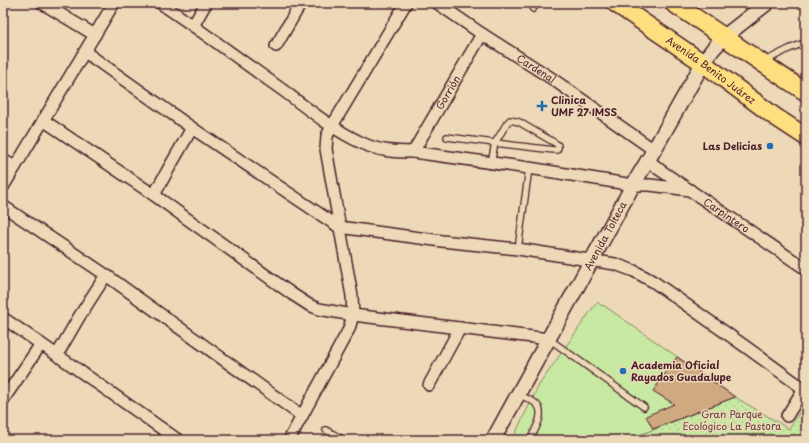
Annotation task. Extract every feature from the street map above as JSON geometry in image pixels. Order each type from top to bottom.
[{"type":"main road","name":"Avenida Benito Juárez","points":[[616,3],[703,63],[774,116],[806,137]]},
{"type":"main road","points":[[673,3],[806,92]]},
{"type":"street","points":[[42,3],[95,36]]},
{"type":"street","points":[[3,187],[114,3]]},
{"type":"street","points":[[160,3],[332,126],[362,143],[378,149],[395,152],[413,152],[529,168],[633,185],[650,185],[690,190]]},
{"type":"street","points":[[194,26],[206,3]]},
{"type":"street","points":[[276,46],[301,3]]},
{"type":"street","points":[[289,440],[349,329],[353,315],[352,296],[326,149],[327,136],[406,3]]},
{"type":"street","name":"Cardenal","points":[[438,3],[482,34],[550,78],[651,155]]},
{"type":"street","name":"Avenida Tolteca","points":[[493,440],[591,260],[703,63],[724,37],[767,3]]},
{"type":"street","name":"Gorrión","points":[[413,152],[482,34]]},
{"type":"street","points":[[85,52],[192,128],[339,227],[518,249],[615,264],[654,282],[805,387],[787,416]]},
{"type":"street","points":[[43,120],[154,195],[292,294],[319,309],[353,315],[548,339]]},
{"type":"street","points":[[154,195],[192,128]]},
{"type":"street","name":"Carpintero","points":[[651,155],[660,170],[806,269]]},
{"type":"street","points":[[3,160],[15,168]]},
{"type":"street","points":[[3,206],[106,275],[302,416]]},
{"type":"street","points":[[57,355],[106,275]]},
{"type":"street","points":[[3,318],[178,440]]},
{"type":"street","points":[[429,384],[460,328]]},
{"type":"street","points":[[3,400],[41,344]]},
{"type":"lane","points":[[533,9],[537,3]]},
{"type":"lane","points":[[762,63],[806,42]]},
{"type":"lane","points":[[446,137],[495,142],[554,150],[557,150],[558,145],[515,121],[510,120],[495,142],[491,163]]},
{"type":"lane","points":[[518,249],[529,168]]},
{"type":"lane","points":[[548,339],[644,407]]},
{"type":"lane","points":[[518,394],[536,403],[540,409],[539,418],[530,440]]},
{"type":"lane","points":[[326,430],[344,440]]},
{"type":"green space","name":"Academia Oficial Rayados Guadalupe","points":[[597,302],[735,397],[627,440],[512,440],[539,385]]},
{"type":"green space","name":"Gran Parque Ecológico La Pastora","points":[[735,397],[789,429],[806,402],[806,440],[627,440]]},
{"type":"building","points":[[677,357],[735,397],[653,429],[646,416],[674,404],[653,391]]},
{"type":"place","name":"Clinica UMF 27 IMSS","points":[[542,106]]},
{"type":"place","name":"Las Delicias","points":[[770,146]]},
{"type":"place","name":"Academia Oficial Rayados Guadalupe","points":[[623,371]]}]
